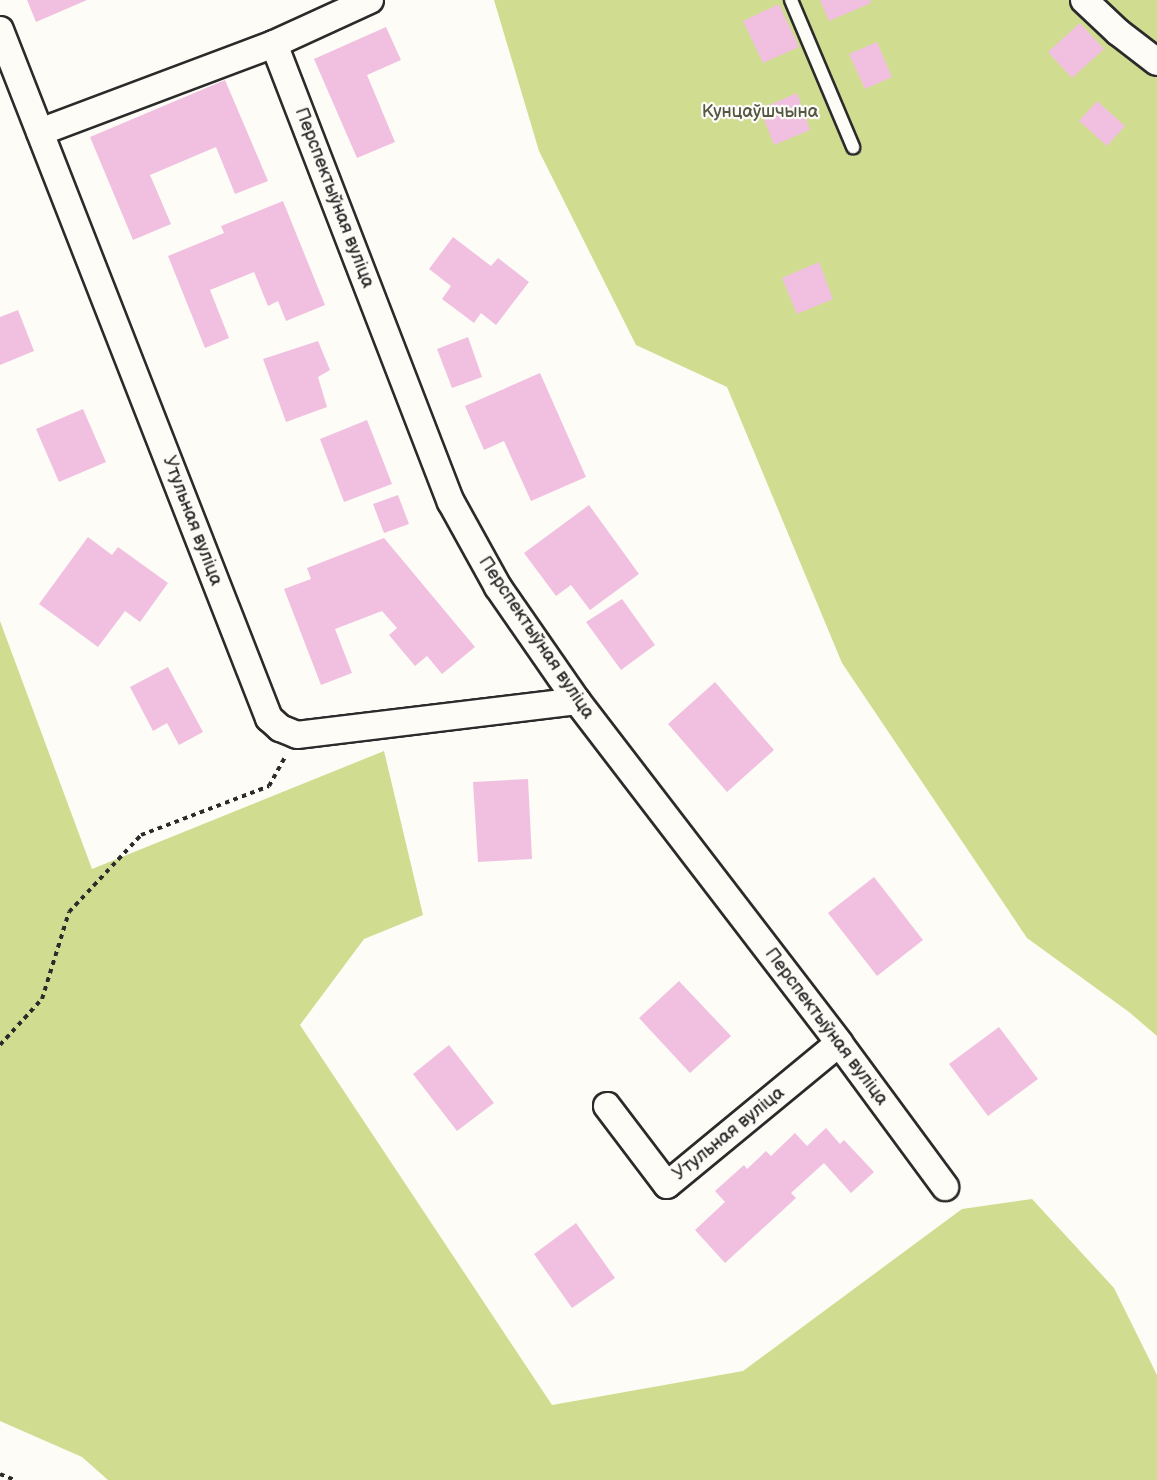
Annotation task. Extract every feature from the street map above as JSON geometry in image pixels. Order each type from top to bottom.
[{"type":"street","points":[[40,132],[274,44],[370,0]]},
{"type":"street","points":[[1084,0],[1118,32],[1157,62]]},
{"type":"street","name":"Утульная вуліца","points":[[0,30],[260,700],[269,718],[280,728],[297,735]]},
{"type":"street","name":"Перспектыўная вуліца","points":[[274,44],[451,502],[498,587],[578,701],[839,1043],[945,1187]]},
{"type":"street","points":[[297,735],[578,701]]},
{"type":"street","name":"Утульная вуліца","points":[[607,1106],[667,1185],[839,1043]]},
{"type":"lane","points":[[791,0],[853,147]]},
{"type":"path","points":[[0,1045],[42,999],[69,912],[141,836],[268,786],[297,735]]},
{"type":"path","points":[[0,1474],[15,1480]]},
{"type":"green space","name":"Кунцаўшчына","points":[[494,0],[1157,0],[1157,1036],[1129,1012],[1027,938],[842,663],[727,387],[636,345],[539,151]]},
{"type":"green space","points":[[0,621],[92,869],[384,751],[423,915],[364,939],[300,1025],[552,1405],[743,1371],[962,1209],[1032,1199],[1114,1288],[1157,1375],[1157,1480],[108,1480],[82,1457],[0,1421]]},
{"type":"building","points":[[27,0],[87,0],[36,22]]},
{"type":"building","points":[[820,0],[870,0],[871,3],[829,21]]},
{"type":"building","points":[[779,4],[799,47],[763,63],[743,21]]},
{"type":"building","points":[[1080,23],[1104,49],[1072,78],[1048,52]]},
{"type":"building","points":[[386,27],[401,60],[367,75],[395,142],[357,158],[314,59]]},
{"type":"building","points":[[877,42],[892,77],[865,89],[849,54]]},
{"type":"building","points":[[225,80],[268,181],[235,194],[216,147],[150,175],[171,224],[133,240],[90,137]]},
{"type":"building","points":[[797,93],[810,130],[774,145],[760,109]]},
{"type":"building","points":[[1097,101],[1125,126],[1107,146],[1079,121]]},
{"type":"building","points":[[283,201],[325,305],[286,321],[278,301],[268,306],[254,272],[210,290],[229,338],[205,348],[168,256],[224,233],[221,226]]},
{"type":"building","points":[[453,237],[491,266],[498,258],[529,282],[496,325],[481,313],[474,323],[442,299],[451,286],[429,269]]},
{"type":"building","points":[[819,262],[833,299],[797,314],[782,278]]},
{"type":"building","points":[[18,310],[34,351],[0,365],[0,317]]},
{"type":"building","points":[[468,337],[482,377],[452,388],[437,349]]},
{"type":"building","points":[[318,341],[330,370],[318,377],[327,407],[286,422],[263,359]]},
{"type":"building","points":[[540,373],[586,477],[531,501],[504,441],[484,450],[465,406]]},
{"type":"building","points":[[83,409],[106,462],[59,482],[36,429]]},
{"type":"building","points":[[367,420],[392,484],[344,502],[320,439]]},
{"type":"building","points":[[398,495],[409,524],[384,533],[373,504]]},
{"type":"building","points":[[589,505],[639,574],[590,610],[571,585],[556,596],[524,553]]},
{"type":"building","points":[[88,537],[112,555],[118,547],[168,583],[140,622],[125,611],[98,647],[39,604]]},
{"type":"building","points":[[384,538],[475,647],[442,674],[427,656],[415,666],[389,635],[397,628],[382,611],[335,629],[352,673],[321,685],[284,589],[311,579],[307,568]]},
{"type":"building","points":[[622,599],[655,645],[621,670],[586,622]]},
{"type":"building","points":[[168,667],[203,732],[179,745],[167,723],[153,731],[130,687]]},
{"type":"building","points":[[715,682],[774,750],[727,792],[668,724]]},
{"type":"building","points":[[528,779],[532,859],[478,862],[473,782]]},
{"type":"building","points":[[874,877],[923,940],[877,976],[828,913]]},
{"type":"building","points":[[679,981],[731,1036],[690,1073],[639,1018]]},
{"type":"building","points":[[999,1027],[1038,1079],[988,1116],[949,1064]]},
{"type":"building","points":[[449,1045],[494,1103],[457,1131],[413,1074]]},
{"type":"building","points":[[826,1128],[840,1144],[844,1140],[874,1172],[851,1193],[824,1163],[791,1193],[796,1198],[725,1263],[695,1230],[725,1202],[715,1191],[744,1165],[747,1169],[766,1151],[771,1156],[795,1133],[807,1146]]},
{"type":"building","points":[[576,1223],[615,1278],[572,1308],[534,1254]]}]
